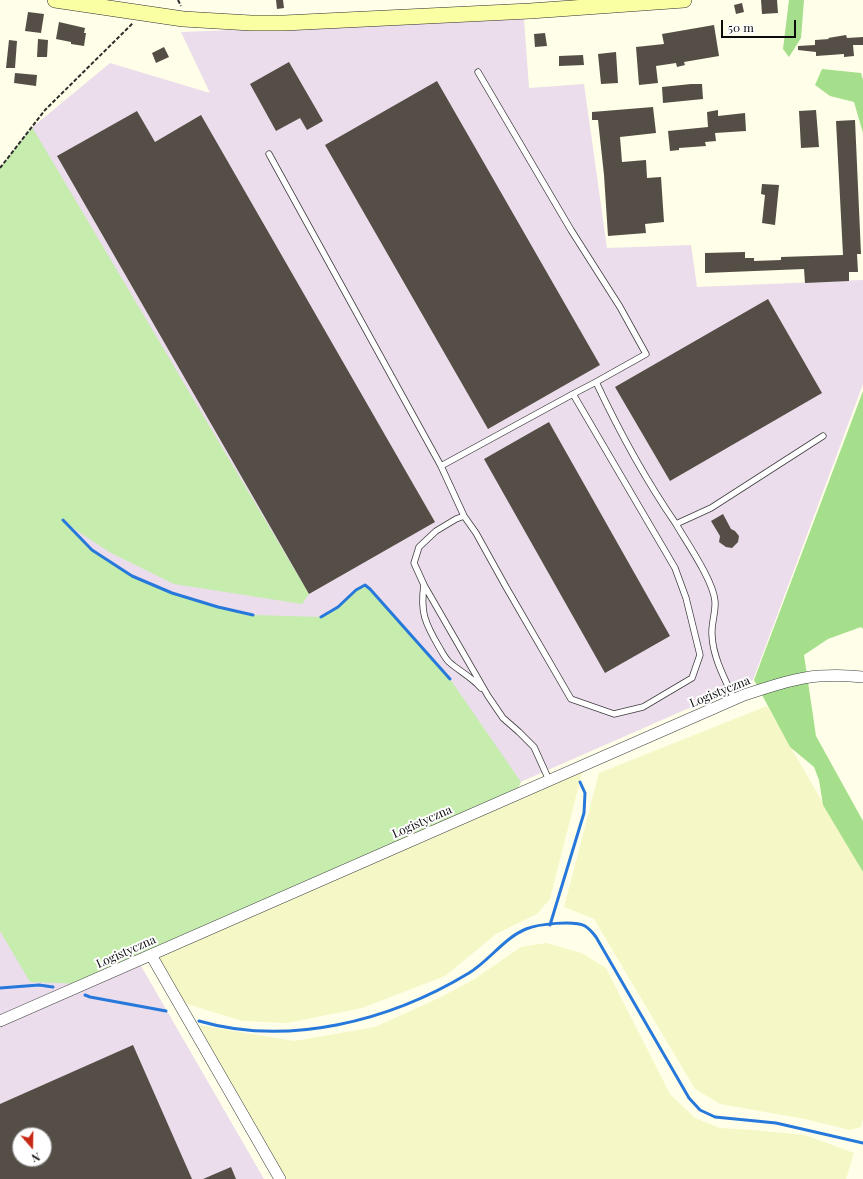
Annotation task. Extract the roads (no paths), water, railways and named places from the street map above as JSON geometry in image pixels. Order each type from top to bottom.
[{"type":"street","points":[[55,0],[136,13],[214,21],[284,22],[530,11],[684,0]]},
{"type":"street","name":"Logistyczna","points":[[0,1021],[734,699],[783,683],[818,676],[844,675],[863,677]]},
{"type":"street","points":[[151,955],[280,1179]]},
{"type":"lane","points":[[441,466],[646,354],[620,307],[571,230],[478,72]]},
{"type":"lane","points":[[269,154],[441,466],[464,516],[476,533],[571,698],[614,714],[643,707],[692,678],[700,655],[686,598],[675,568],[573,394]]},
{"type":"lane","points":[[596,382],[616,424],[641,470],[676,524],[711,586],[715,601],[712,635],[715,652],[722,674],[734,699]]},
{"type":"lane","points":[[676,524],[711,508],[823,436]]},
{"type":"lane","points":[[464,516],[436,531],[419,547],[414,563],[424,584],[488,696],[503,718],[520,732],[534,747],[549,780]]},
{"type":"lane","points":[[424,584],[422,598],[423,614],[428,629],[448,661],[478,685],[488,696]]},
{"type":"waterway","points":[[63,520],[92,550],[132,576],[172,593],[218,607],[253,615]]},
{"type":"waterway","points":[[321,617],[338,607],[356,590],[365,585],[450,679]]},
{"type":"waterway","points":[[550,925],[584,813],[585,793],[580,782]]},
{"type":"waterway","points":[[199,1021],[233,1028],[268,1031],[303,1030],[338,1025],[372,1016],[406,1004],[438,990],[469,973],[511,938],[526,929],[556,923],[580,924],[588,928],[596,937],[689,1098],[700,1110],[715,1117],[776,1123],[863,1143]]},
{"type":"waterway","points":[[0,988],[39,985],[53,987]]},
{"type":"waterway","points":[[85,995],[166,1011]]}]
